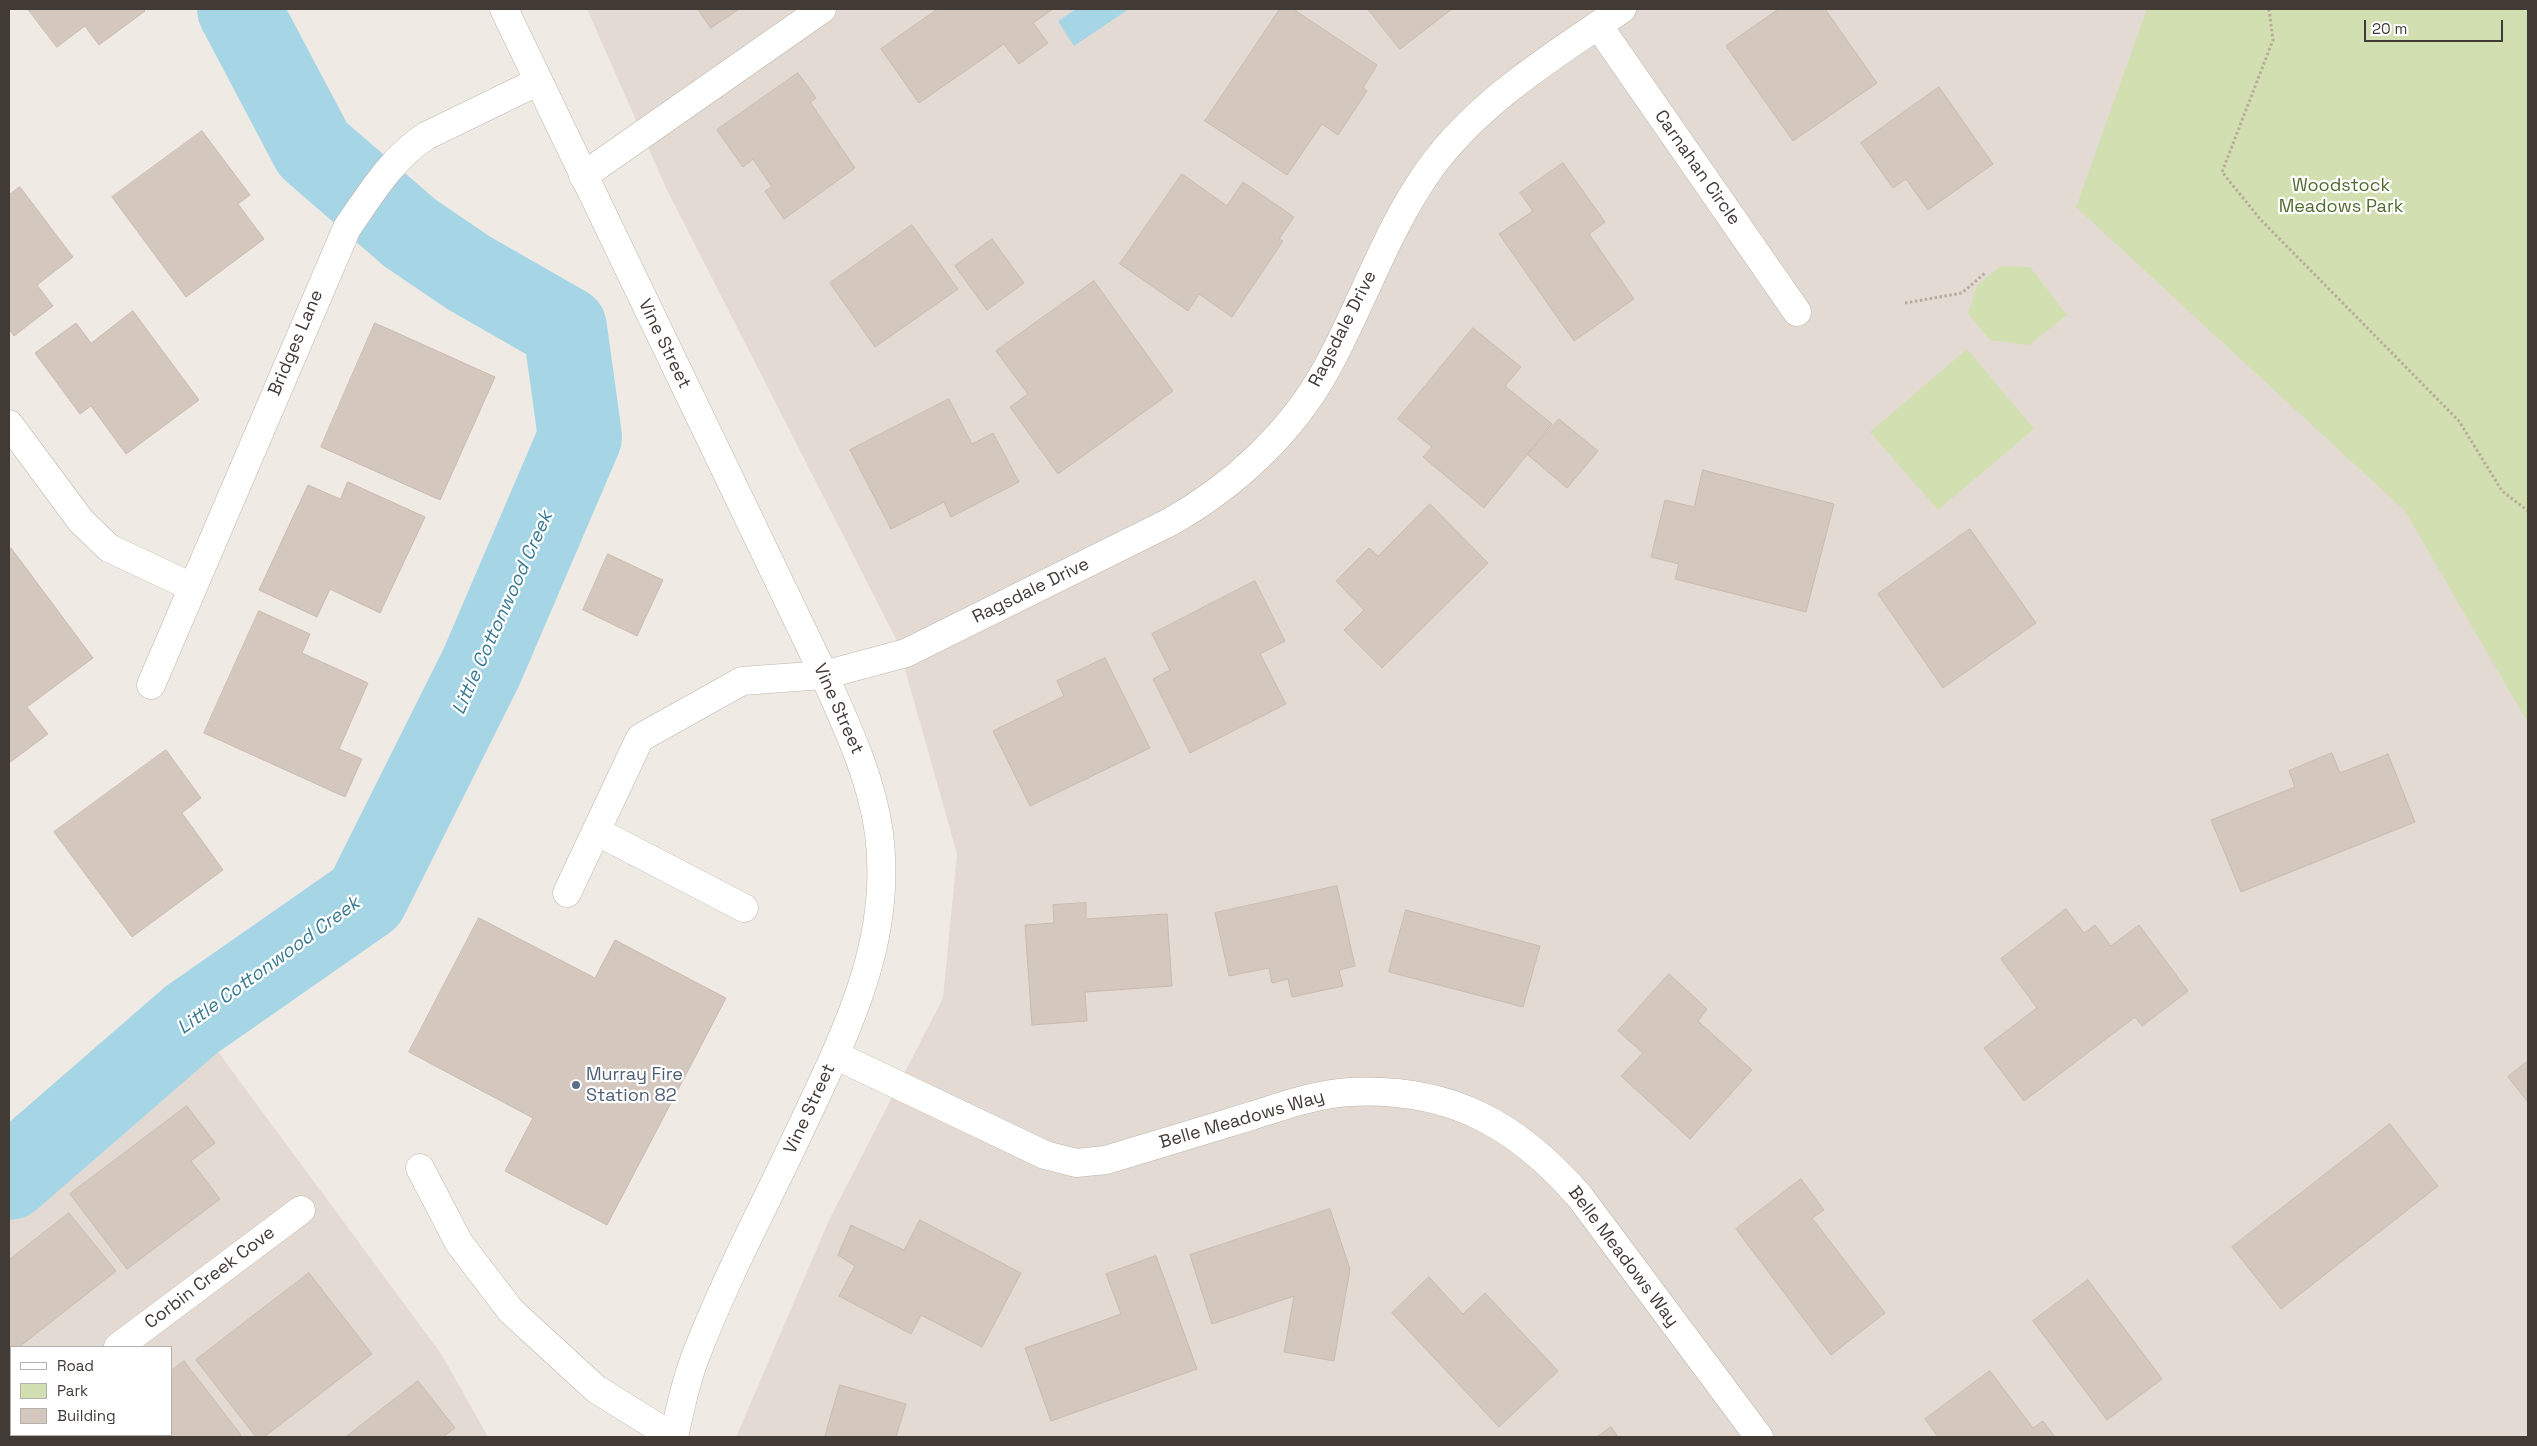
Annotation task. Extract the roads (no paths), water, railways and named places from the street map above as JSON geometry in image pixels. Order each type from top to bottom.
[{"type":"street","name":"Vine Street","points":[[504,9],[824,675],[868,779],[879,835],[881,862],[879,913],[874,948],[867,977],[835,1055],[711,1320],[696,1356],[673,1437]]},
{"type":"street","points":[[583,176],[822,9]]},
{"type":"street","name":"Ragsdale Drive","points":[[567,893],[640,738],[742,682],[824,675],[906,653],[1170,522],[1190,511],[1227,483],[1266,448],[1308,398],[1327,368],[1406,205],[1452,142],[1476,116],[1504,92],[1622,9]]},
{"type":"street","name":"Carnahan Circle","points":[[1598,25],[1796,312]]},
{"type":"street","name":"Bridges Lane","points":[[151,685],[347,228],[394,162],[412,146],[426,136],[538,82]]},
{"type":"street","points":[[9,424],[81,520],[109,548],[192,587]]},
{"type":"street","points":[[596,831],[744,908]]},
{"type":"street","name":"Belle Meadows Way","points":[[835,1055],[1046,1155],[1076,1162],[1106,1160],[1312,1097],[1348,1092],[1386,1092],[1414,1095],[1458,1106],[1493,1122],[1526,1142],[1555,1168],[1580,1198],[1759,1437]]},
{"type":"street","points":[[420,1168],[459,1243],[511,1311],[596,1389],[673,1437]]},
{"type":"street","name":"Corbin Creek Cove","points":[[119,1346],[301,1210]]},
{"type":"water","points":[[1076,9],[1129,9],[1074,46],[1058,21]]},
{"type":"waterway","name":"Little Cottonwood Creek","points":[[9,1178],[191,1020],[366,898],[481,668],[580,437],[565,328],[469,273],[410,233],[313,149],[239,9]]},
{"type":"place","name":"Murray Fire Station 82","points":[[576,1085]]},
{"type":"park label","name":"Woodstock Meadows Park","points":[[2341,196]]}]
